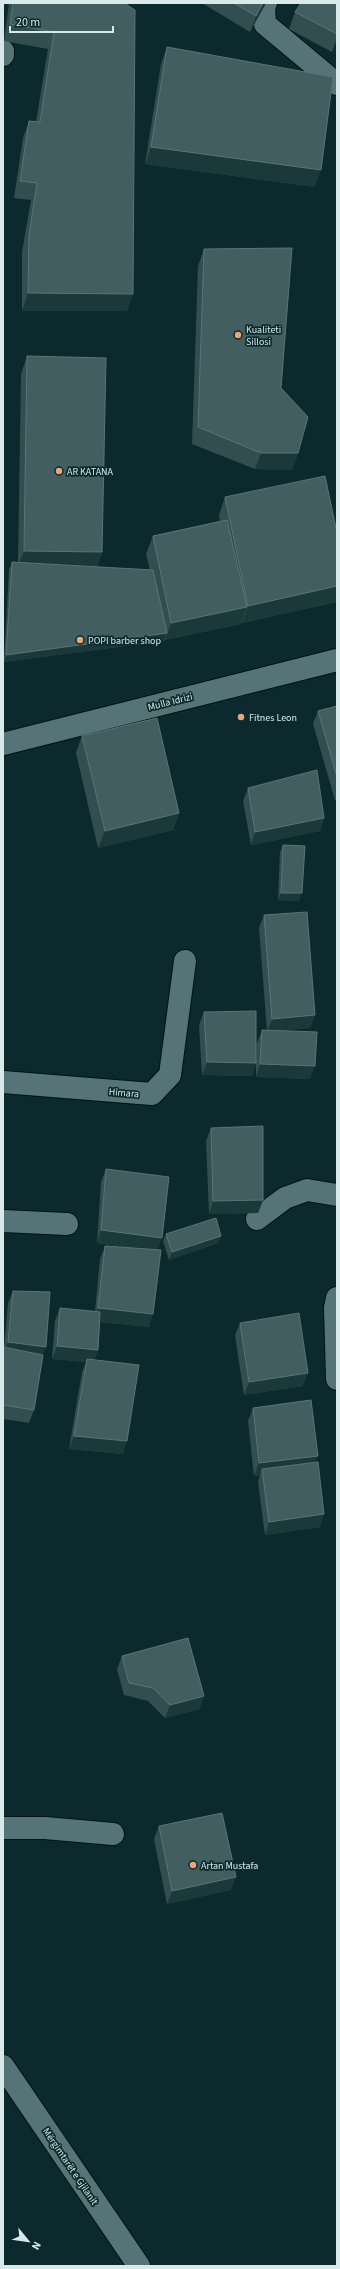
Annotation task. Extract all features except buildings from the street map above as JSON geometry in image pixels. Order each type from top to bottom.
[{"type":"street","points":[[266,3],[264,7],[265,24],[337,84]]},
{"type":"street","name":"Mulla Idrizi","points":[[3,744],[337,660]]},
{"type":"street","name":"Himara","points":[[3,1082],[152,1094],[170,1075],[185,961]]},
{"type":"street","points":[[257,1219],[285,1198],[307,1190],[337,1194]]},
{"type":"street","points":[[3,1221],[67,1224]]},
{"type":"street","points":[[337,1298],[335,1308],[337,1379]]},
{"type":"street","points":[[3,1828],[30,1828],[113,1834]]},
{"type":"street","name":"Mërgimtarët e Gjilanit","points":[[3,2066],[139,2266]]},
{"type":"place","name":"Kualiteti Sillosi","points":[[238,335]]},
{"type":"place","name":"AR KATANA","points":[[59,471]]},
{"type":"place","name":"POPI barber shop","points":[[80,640]]},
{"type":"place","name":"Fitnes Leon","points":[[241,717]]},
{"type":"place","name":"Artan Mustafa","points":[[193,1865]]}]
